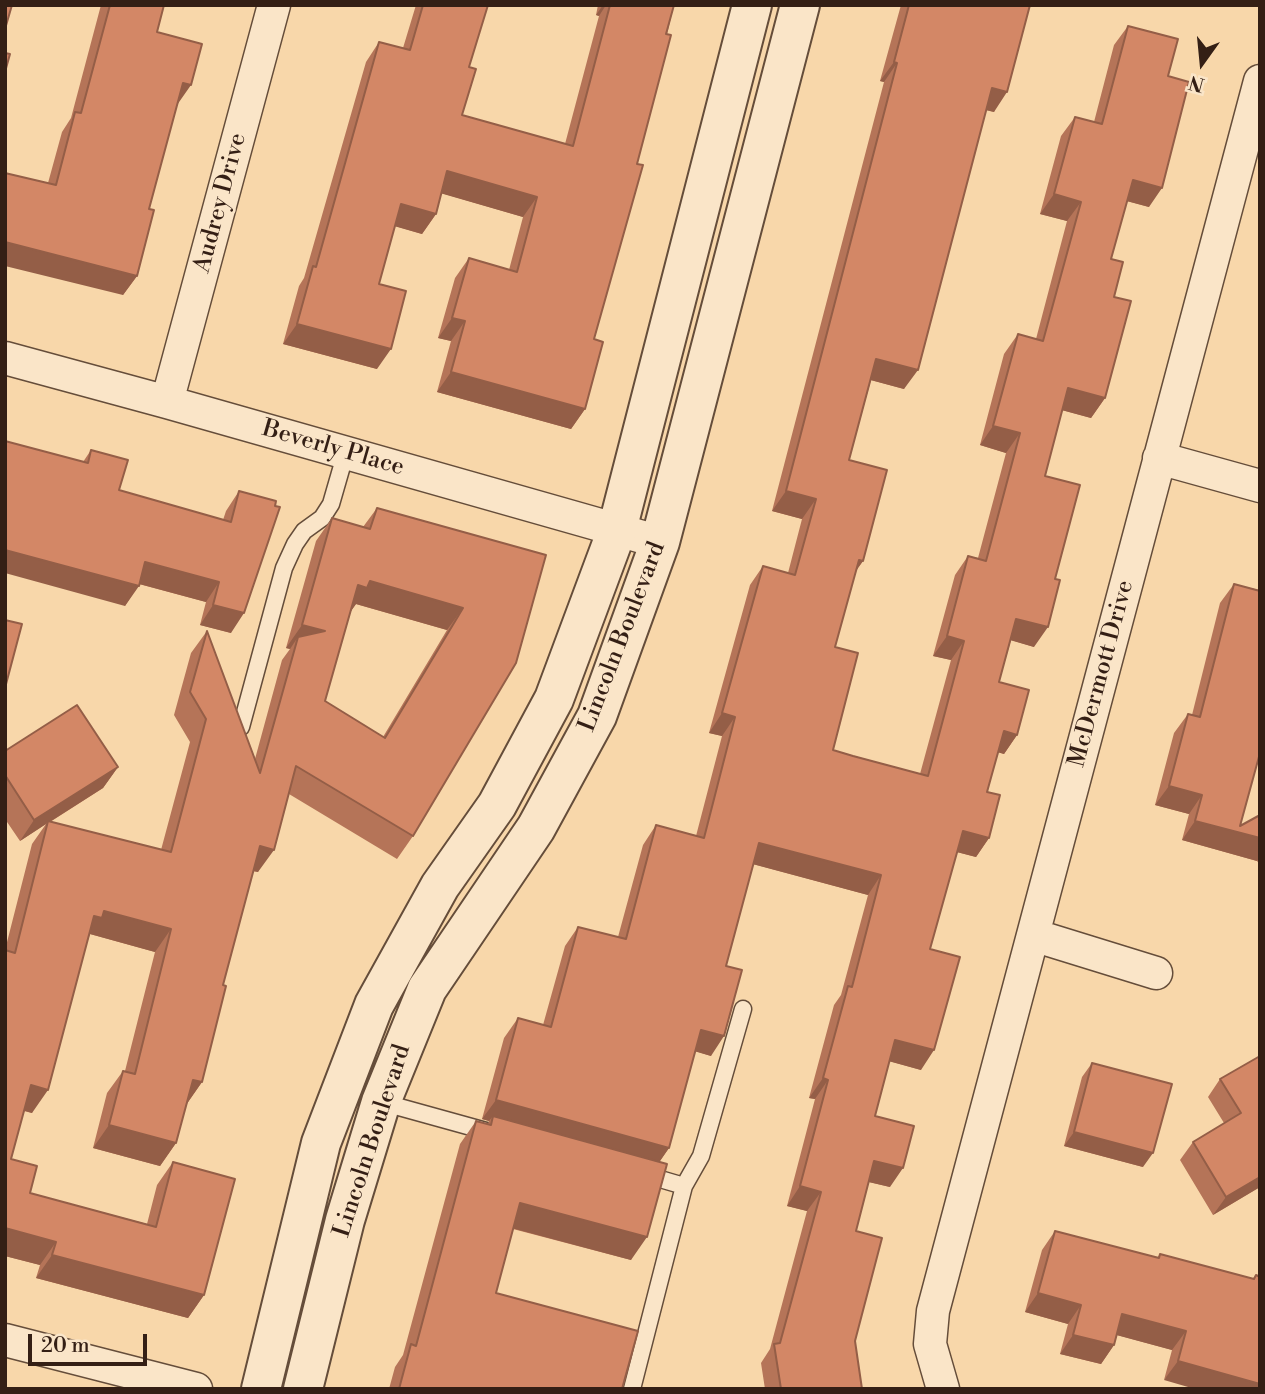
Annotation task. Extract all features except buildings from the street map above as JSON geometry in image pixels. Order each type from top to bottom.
[{"type":"street","name":"Audrey Drive","points":[[167,401],[274,5]]},
{"type":"street","name":"Lincoln Boulevard","points":[[303,1389],[345,1220],[381,1102],[428,989],[441,930],[440,886],[497,805],[554,699],[617,530],[752,5]]},
{"type":"street","name":"Lincoln Boulevard","points":[[261,1389],[321,1143],[374,1005],[536,828],[597,716],[660,542],[800,5]]},
{"type":"street","name":"McDermott Drive","points":[[943,1389],[930,1344],[933,1311],[1260,80]]},
{"type":"street","name":"Beverly Place","points":[[5,358],[167,401],[660,542]]},
{"type":"street","points":[[1159,458],[1260,486]]},
{"type":"street","points":[[1033,935],[1156,973]]},
{"type":"street","points":[[5,1340],[196,1389]]},
{"type":"lane","points":[[241,727],[284,568],[304,531],[321,517],[331,504],[346,452]]},
{"type":"lane","points":[[632,1389],[684,1186],[701,1156],[743,1009]]},
{"type":"lane","points":[[381,1102],[513,1138]]},
{"type":"lane","points":[[632,1171],[684,1186]]}]
